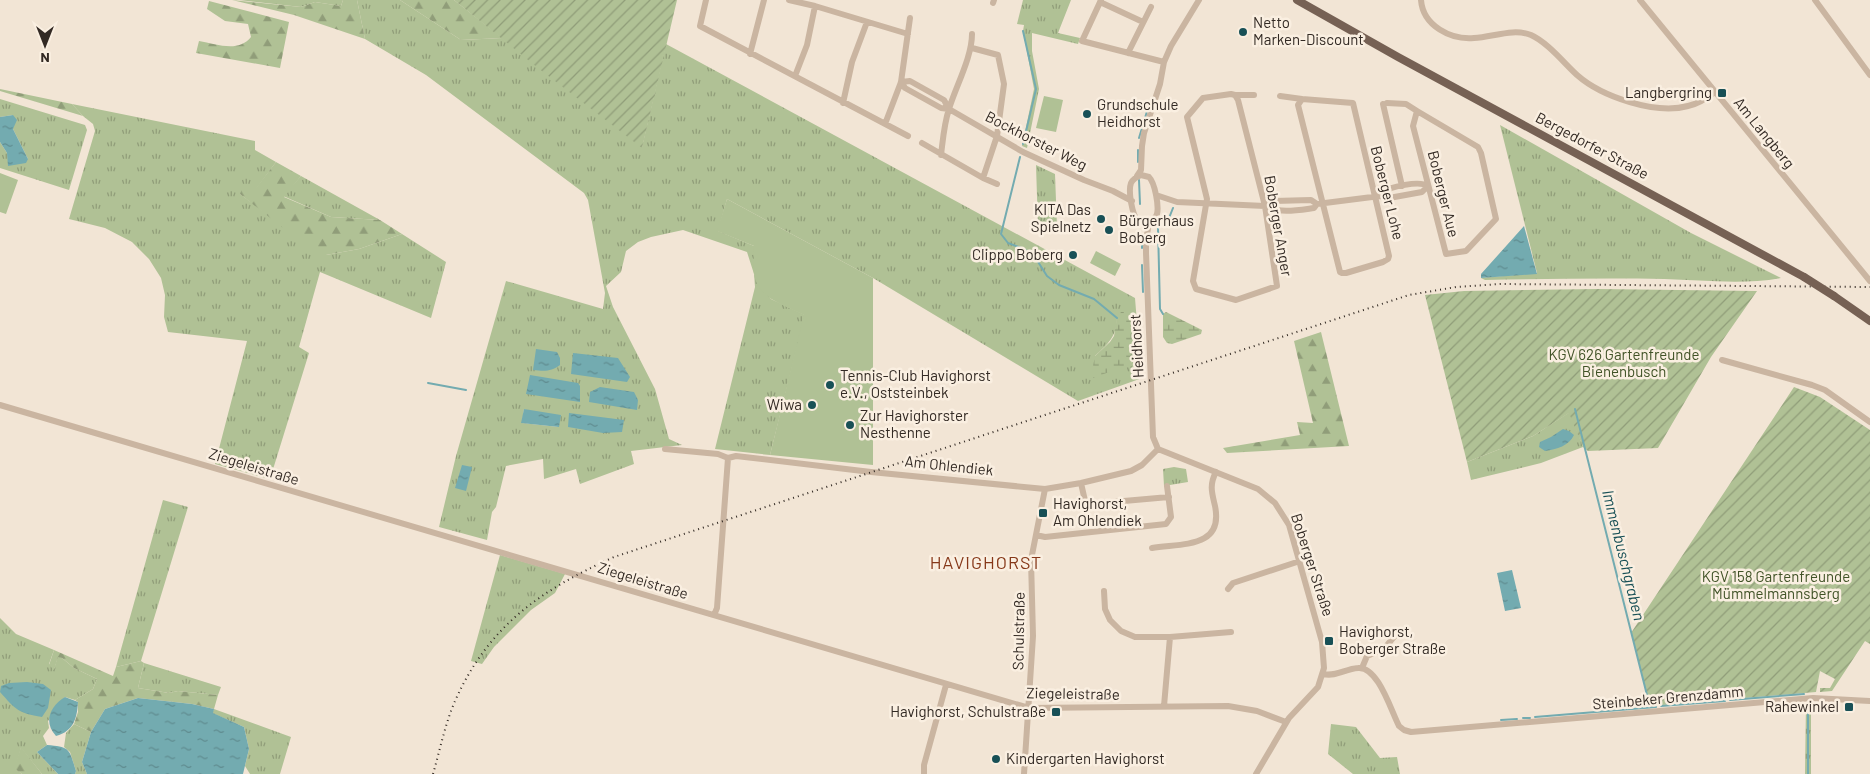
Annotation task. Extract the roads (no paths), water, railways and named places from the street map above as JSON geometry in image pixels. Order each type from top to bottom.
[{"type":"main road","name":"Bergedorfer Straße","points":[[1297,0],[1398,57],[1804,277],[1870,321]]},
{"type":"street","points":[[706,0],[700,26],[908,136]]},
{"type":"street","points":[[750,54],[764,0]]},
{"type":"street","points":[[789,0],[908,34]]},
{"type":"street","name":"Heidhorst","points":[[1146,241],[1140,222],[1134,215],[1130,186],[1132,180],[1138,176],[1141,170],[1144,133],[1160,84],[1164,62],[1171,46],[1199,0]]},
{"type":"street","points":[[1421,0],[1425,14],[1438,29],[1456,36],[1473,38],[1509,33],[1530,35],[1540,40],[1580,77],[1611,95],[1624,100],[1657,108],[1681,108],[1699,102],[1715,92]]},
{"type":"street","name":"Am Langberg","points":[[1640,0],[1869,280]]},
{"type":"street","points":[[1815,0],[1870,75]]},
{"type":"street","points":[[1143,22],[1100,1],[1082,41],[1164,62]]},
{"type":"street","points":[[795,76],[807,45],[815,6]]},
{"type":"street","points":[[1128,53],[1151,7]]},
{"type":"street","points":[[885,124],[901,82],[910,18]]},
{"type":"street","points":[[843,103],[852,62],[867,22]]},
{"type":"street","points":[[941,155],[945,123],[972,48],[972,34]]},
{"type":"street","points":[[972,48],[998,55],[1004,84],[997,136],[983,178]]},
{"type":"street","name":"Bockhorster Weg","points":[[901,82],[910,81],[944,100],[949,109],[1035,158],[1132,201]]},
{"type":"street","name":"Boberger Anger","points":[[1235,95],[1238,100],[1265,206],[1277,286],[1236,300],[1196,289],[1193,281],[1207,199],[1187,117],[1203,98],[1209,96],[1235,95],[1254,95]]},
{"type":"street","name":"Boberger Lohe","points":[[1280,96],[1353,103],[1377,196],[1389,256],[1384,262],[1342,274],[1340,272],[1319,204],[1298,104],[1302,99]]},
{"type":"street","name":"Boberger Aue","points":[[1402,186],[1385,104],[1406,104],[1478,147],[1482,153],[1496,219],[1466,251],[1446,254],[1413,126],[1417,111]]},
{"type":"street","points":[[922,143],[997,184]]},
{"type":"street","name":"Heidhorst","points":[[1142,157],[1149,177],[1154,184],[1157,207],[1156,216],[1150,222],[1146,241],[1153,437],[1158,449]]},
{"type":"street","points":[[1138,176],[1144,175],[1149,177]]},
{"type":"street","points":[[1157,207],[1177,202],[1207,205],[1265,206],[1272,210],[1305,209],[1314,208],[1319,204],[1377,196],[1389,198],[1422,192],[1428,186],[1422,182],[1388,189],[1377,196]]},
{"type":"street","points":[[1113,191],[1122,191],[1130,186]]},
{"type":"street","points":[[1156,195],[1177,202]]},
{"type":"street","points":[[1140,222],[1150,222]]},
{"type":"street","points":[[1722,360],[1812,385],[1833,396],[1870,422]]},
{"type":"street","name":"Ziegeleistraße","points":[[0,405],[1029,708],[1228,706],[1257,711],[1286,722]]},
{"type":"street","name":"Am Ohlendiek","points":[[665,449],[718,454],[728,458],[736,456],[871,472],[1046,488],[1081,483],[1135,470],[1158,449]]},
{"type":"street","name":"Boberger Straße","points":[[1158,449],[1258,489],[1272,500],[1287,521],[1300,561],[1323,645],[1325,661],[1323,674],[1316,690],[1286,722],[1256,774]]},
{"type":"street","points":[[714,616],[717,608],[728,458]]},
{"type":"street","points":[[1152,548],[1200,541],[1211,534],[1216,525],[1217,517],[1211,488],[1216,472]]},
{"type":"street","points":[[1081,483],[1085,501],[1090,504],[1169,496]]},
{"type":"street","points":[[1036,535],[1046,537],[1166,524],[1171,517],[1168,486]]},
{"type":"street","name":"Schulstraße","points":[[1024,774],[1034,636],[1031,560],[1046,488]]},
{"type":"street","points":[[1228,589],[1233,583],[1300,561]]},
{"type":"street","points":[[1104,591],[1105,609],[1110,620],[1121,631],[1135,637],[1170,637],[1231,632]]},
{"type":"street","points":[[1323,674],[1332,675],[1354,668],[1362,668],[1367,656],[1382,650],[1397,633]]},
{"type":"street","points":[[1164,706],[1170,637]]},
{"type":"street","name":"Steinbeker Grenzdamm","points":[[1362,668],[1369,671],[1376,678],[1402,729],[1415,732],[1813,698],[1870,702]]},
{"type":"street","points":[[924,774],[924,765],[946,685]]},
{"type":"water","points":[[13,115],[17,120],[13,129],[28,159],[26,163],[8,166],[7,153],[0,142],[0,117]]},
{"type":"water","points":[[1524,226],[1537,274],[1481,278],[1481,274]]},
{"type":"water","points":[[536,349],[557,352],[560,358],[560,365],[550,370],[533,370]]},
{"type":"water","points":[[573,353],[618,358],[630,377],[627,382],[571,374]]},
{"type":"water","points":[[530,375],[578,383],[580,386],[580,402],[526,394]]},
{"type":"water","points":[[600,387],[634,392],[638,400],[637,410],[589,402],[590,392]]},
{"type":"water","points":[[524,409],[561,415],[559,427],[521,423]]},
{"type":"water","points":[[569,413],[624,420],[622,432],[603,433],[568,427]]},
{"type":"water","points":[[1563,429],[1574,435],[1569,442],[1558,448],[1545,451],[1539,447],[1540,442]]},
{"type":"water","points":[[462,465],[472,467],[466,491],[455,488]]},
{"type":"water","points":[[1512,570],[1521,608],[1505,611],[1497,573]]},
{"type":"water","points":[[27,682],[43,684],[51,690],[48,708],[42,717],[18,710],[0,692],[1,686],[9,683]]},
{"type":"water","points":[[65,697],[78,702],[77,713],[71,727],[56,736],[50,725],[50,715],[55,705]]},
{"type":"water","points":[[138,698],[192,704],[214,709],[213,713],[244,727],[249,749],[243,774],[87,774],[82,762],[91,732],[105,709]]},
{"type":"water","points":[[47,745],[65,748],[68,751],[76,771],[75,774],[58,774],[37,752]]},
{"type":"waterway","points":[[1023,31],[1036,89],[1023,144]]},
{"type":"waterway","points":[[1139,138],[1148,108]]},
{"type":"waterway","points":[[1138,150],[1138,162]]},
{"type":"waterway","points":[[1020,157],[1001,234],[1008,243],[1024,249],[1035,257],[1047,276],[1059,285],[1094,299],[1117,318]]},
{"type":"waterway","points":[[1139,180],[1140,204]]},
{"type":"waterway","points":[[1163,314],[1160,309],[1158,228],[1169,218],[1173,208]]},
{"type":"waterway","points":[[1142,265],[1143,292]]},
{"type":"waterway","points":[[428,383],[466,390]]},
{"type":"waterway","name":"Immenbuschgraben","points":[[1575,409],[1650,707]]},
{"type":"waterway","points":[[1730,700],[1804,694]]},
{"type":"waterway","points":[[1661,706],[1725,701]]},
{"type":"waterway","points":[[1808,703],[1808,774]]},
{"type":"waterway","points":[[1535,717],[1656,707]]},
{"type":"waterway","points":[[1523,718],[1530,718]]},
{"type":"waterway","points":[[1501,720],[1517,719]]},
{"type":"railway","points":[[433,774],[451,710],[469,674],[484,651],[501,631],[541,597],[563,583],[614,557],[1409,295],[1456,287],[1500,284],[1870,287]]},
{"type":"place","name":"Netto Marken-Discount","points":[[1243,32]]},
{"type":"place","name":"Langbergring","points":[[1722,93]]},
{"type":"place","name":"Grundschule Heidhorst","points":[[1087,114]]},
{"type":"place","name":"KITA Das Spielnetz","points":[[1101,219]]},
{"type":"place","name":"Bürgerhaus Boberg","points":[[1109,230]]},
{"type":"place","name":"Clippo Boberg","points":[[1073,255]]},
{"type":"place","name":"Tennis-Club Havighorst e.V., Oststeinbek","points":[[830,385]]},
{"type":"place","name":"Wiwa","points":[[812,405]]},
{"type":"place","name":"Zur Havighorster Nesthenne","points":[[850,425]]},
{"type":"place","name":"Havighorst, Am Ohlendiek","points":[[1043,513]]},
{"type":"place","name":"Havighorst, Boberger Straße","points":[[1329,641]]},
{"type":"place","name":"Rahewinkel","points":[[1849,707]]},
{"type":"place","name":"Havighorst, Schulstraße","points":[[1056,712]]},
{"type":"place","name":"Kindergarten Havighorst","points":[[996,759]]},
{"type":"district","name":"HAVIGHORST","points":[[986,563]]},
{"type":"park label","name":"KGV 626 Gartenfreunde Bienenbusch","points":[[1624,364]]},
{"type":"park label","name":"KGV 158 Gartenfreunde Mümmelmannsberg","points":[[1776,586]]}]
